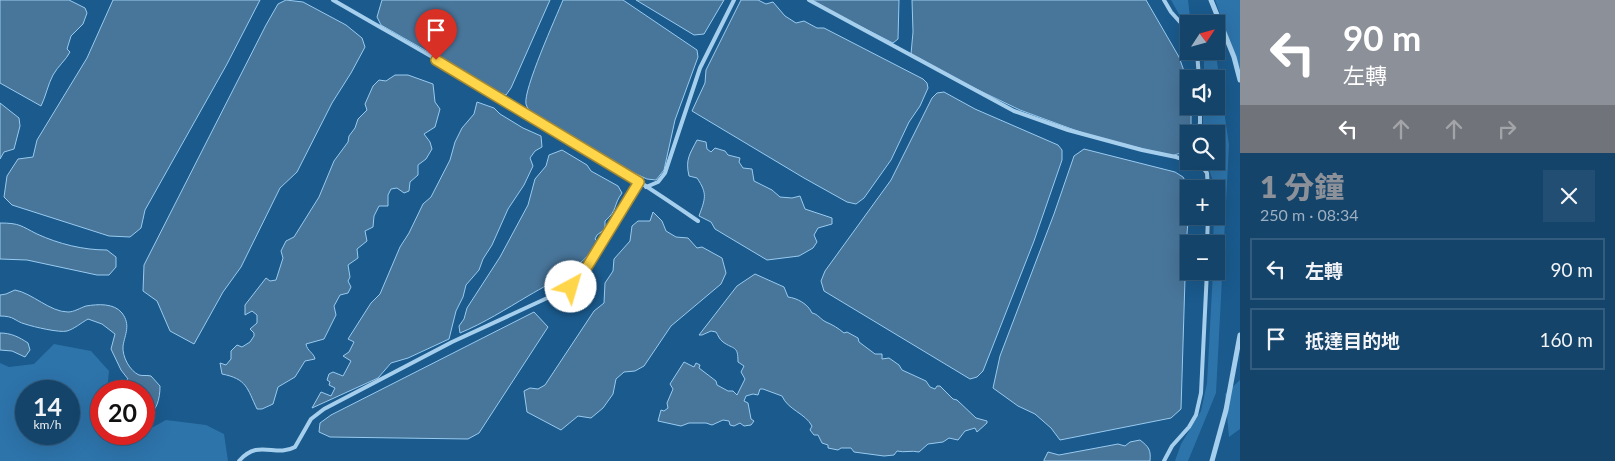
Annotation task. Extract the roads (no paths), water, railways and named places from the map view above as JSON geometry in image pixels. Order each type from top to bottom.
[{"type":"street","points":[[1211,0],[1234,57],[1240,80]]},
{"type":"street","points":[[1212,461],[1226,410],[1240,335]]},
{"type":"lane","points":[[333,0],[504,99],[646,186],[698,221]]},
{"type":"lane","points":[[646,186],[658,182],[666,174],[700,68],[734,0]]},
{"type":"lane","points":[[808,0],[1014,110],[1068,130],[1180,159]]},
{"type":"lane","points":[[1164,0],[1180,22]]},
{"type":"lane","points":[[239,461],[248,452],[256,449],[291,449],[296,447],[311,419],[324,409],[452,342],[571,287],[579,280],[639,182]]},
{"type":"lane","points":[[1164,461],[1172,446],[1196,415],[1201,393],[1207,280]]}]
